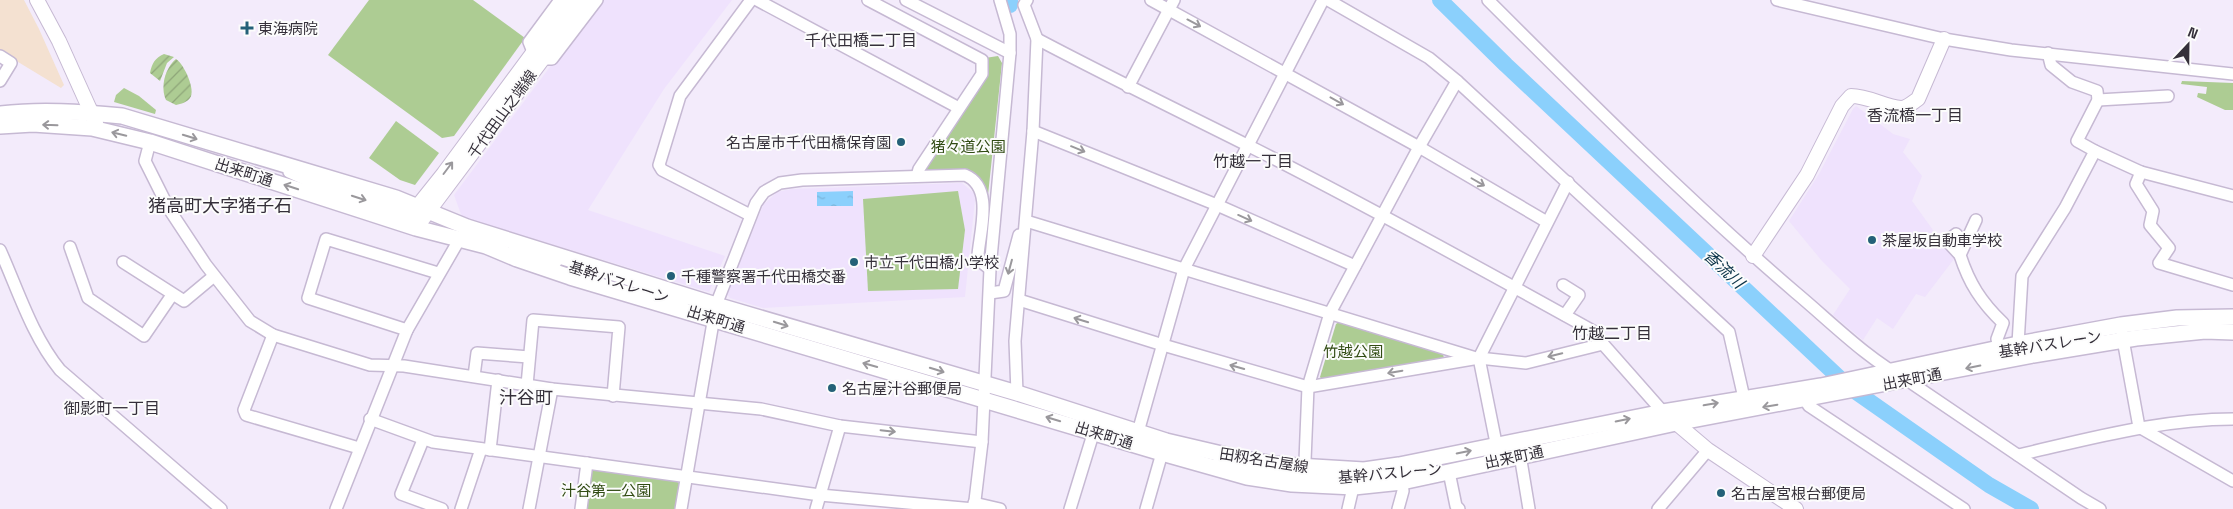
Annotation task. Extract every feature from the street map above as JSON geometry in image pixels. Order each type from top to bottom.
[{"type":"main road","name":"出来町通","points":[[0,114],[23,112],[92,113],[122,116],[396,198],[417,217],[463,234],[714,313],[984,392],[1094,432],[1164,447],[1247,477],[1268,480],[1305,477]]},
{"type":"main road","name":"出来町通","points":[[0,126],[33,124],[98,129],[150,142],[417,217],[463,234],[516,259],[570,277],[714,313],[748,329],[984,392],[1017,393],[1138,432],[1164,447]]},
{"type":"main road","name":"出来町通","points":[[1519,449],[1663,412],[1887,376],[1907,380],[2090,345],[2141,322],[2177,318],[2233,317]]},
{"type":"main road","name":"出来町通","points":[[1356,476],[1805,400],[1835,394],[1887,376],[1956,357],[2018,344],[2122,332],[2233,332]]},
{"type":"main road","name":"田籾名古屋線","points":[[1164,447],[1243,459],[1305,477],[1356,476]]},
{"type":"main road","name":"出来町通","points":[[1356,476],[1402,482],[1481,464],[1498,453]]},
{"type":"street","points":[[37,0],[59,41],[98,129]]},
{"type":"street","points":[[560,0],[529,42],[538,56],[552,60],[597,0]]},
{"type":"street","name":"千代田山之端線","points":[[417,217],[561,24],[572,0]]},
{"type":"street","name":"千代田山之端線","points":[[561,24],[587,0]]},
{"type":"street","points":[[750,215],[662,170],[659,165],[680,96],[751,0]]},
{"type":"street","points":[[757,0],[959,108]]},
{"type":"street","points":[[868,0],[982,60],[982,74],[919,168],[917,176]]},
{"type":"street","points":[[906,0],[1010,53]]},
{"type":"street","points":[[370,420],[423,440],[485,450],[820,495],[974,509],[982,442],[990,293],[987,266],[1010,53],[1010,34],[1000,0]]},
{"type":"street","points":[[1017,393],[1015,342],[1033,131],[1037,39],[1024,4],[1027,0]]},
{"type":"street","points":[[1151,0],[1172,5],[1285,72],[1548,222]]},
{"type":"street","points":[[1138,432],[1184,269],[1323,0]]},
{"type":"street","points":[[1328,0],[1429,58],[1457,81],[1729,332],[1744,398]]},
{"type":"street","points":[[1488,0],[1568,80],[1754,256],[1887,376]]},
{"type":"street","points":[[1777,0],[1944,39],[2011,50],[2233,74]]},
{"type":"street","points":[[1128,87],[1172,5]]},
{"type":"street","points":[[1037,39],[1381,216],[1595,332],[1603,344],[1663,412],[1708,450],[1796,509]]},
{"type":"street","points":[[1754,256],[1808,176],[1842,106],[1851,96],[1861,96],[1902,108],[1910,105],[1918,98],[1944,39]]},
{"type":"street","points":[[2048,53],[2051,65],[2072,82],[2097,91],[2098,100],[2077,141],[2141,172],[2233,196]]},
{"type":"street","points":[[0,56],[11,63],[0,81]]},
{"type":"street","points":[[1305,477],[1308,387],[1330,313],[1381,216],[1457,81]]},
{"type":"street","points":[[2098,100],[2168,96]]},
{"type":"street","points":[[1033,131],[1217,206],[1355,266]]},
{"type":"street","points":[[150,142],[145,161],[169,209],[214,276],[250,321],[273,334],[370,365],[404,366],[552,390],[761,409],[840,426],[982,442]]},
{"type":"street","points":[[2018,344],[2022,276],[2065,208],[2095,151]]},
{"type":"street","points":[[2141,172],[2136,184],[2153,211],[2150,225],[2169,248],[2159,263],[2233,285]]},
{"type":"street","points":[[681,509],[714,313],[750,215],[764,192],[780,182],[802,180],[965,175],[978,184],[982,193],[983,202],[978,255],[987,266]]},
{"type":"street","points":[[1498,453],[1478,358],[1513,286],[1568,182]]},
{"type":"street","points":[[1960,255],[1976,220]]},
{"type":"street","points":[[1026,221],[1478,358],[1526,362],[1603,344]]},
{"type":"street","points":[[336,509],[391,366],[438,273],[463,234]]},
{"type":"street","points":[[1965,244],[1956,234],[1947,241],[1960,255],[1968,278],[1988,309],[2003,323],[1997,339],[1999,348]]},
{"type":"street","points":[[990,293],[1004,291],[1019,236],[1025,236]]},
{"type":"street","points":[[408,330],[308,298],[326,239],[438,273]]},
{"type":"street","points":[[70,247],[88,298],[144,336],[172,295]]},
{"type":"street","points":[[0,250],[34,328],[52,360],[60,370],[221,509]]},
{"type":"street","points":[[123,262],[184,301],[214,276]]},
{"type":"street","points":[[1563,284],[1579,295],[1565,315]]},
{"type":"street","points":[[1020,300],[1163,345],[1308,387],[1478,358]]},
{"type":"street","points":[[527,385],[533,320],[619,327],[613,396]]},
{"type":"street","name":"基幹バスレーン","points":[[1956,357],[2081,340],[2122,332],[2184,326],[2233,327]]},
{"type":"street","points":[[2122,332],[2139,428]]},
{"type":"street","points":[[273,334],[244,410],[246,415],[359,448]]},
{"type":"street","points":[[474,376],[477,353],[529,356]]},
{"type":"street","points":[[461,509],[485,450],[498,380]]},
{"type":"street","points":[[1907,380],[2100,509]]},
{"type":"street","points":[[529,509],[552,390]]},
{"type":"street","points":[[1805,400],[1809,406],[1964,509]]},
{"type":"street","points":[[2018,455],[2139,428],[2233,419]]},
{"type":"street","points":[[816,509],[840,426]]},
{"type":"street","points":[[2139,428],[2233,481]]},
{"type":"street","points":[[1070,509],[1094,432]]},
{"type":"street","points":[[423,440],[401,494],[442,509]]},
{"type":"street","points":[[1146,509],[1164,447]]},
{"type":"street","points":[[1519,449],[1529,509]]},
{"type":"street","points":[[1658,509],[1708,450]]},
{"type":"street","points":[[581,509],[587,463]]},
{"type":"street","name":"基幹バスレーン","points":[[1356,476],[1481,464]]},
{"type":"street","points":[[1449,472],[1456,506],[1459,509]]},
{"type":"street","points":[[1348,509],[1356,476]]},
{"type":"street","points":[[1398,509],[1403,491],[1402,482]]},
{"type":"street","points":[[974,503],[1000,509]]},
{"type":"shaded area","points":[[0,0],[24,0],[64,85],[61,88],[0,51]]},
{"type":"shaded area","points":[[600,0],[732,0],[664,89],[588,210],[725,256],[709,292],[462,217],[454,195]]},
{"type":"shaded area","name":"茶屋坂自動車学校","points":[[1856,106],[1893,134],[1910,139],[1903,152],[1922,176],[1912,201],[1954,259],[1925,297],[1916,294],[1893,329],[1877,318],[1863,340],[1833,315],[1850,289],[1822,261],[1789,221],[1819,174]]},
{"type":"shaded area","name":"市立千代田橋小学校","points":[[962,183],[974,193],[975,200],[965,297],[763,308],[730,298],[727,294],[763,205],[777,192],[791,189]]},
{"type":"green space","points":[[369,0],[473,0],[525,38],[454,136],[442,138],[328,55]]},
{"type":"green space","points":[[164,54],[174,57],[167,63],[160,81],[150,73],[154,61]]},
{"type":"green space","name":"猪々道公園","points":[[998,56],[1002,63],[988,195],[981,181],[969,172],[926,172],[924,167],[985,58]]},
{"type":"green space","points":[[176,59],[186,71],[191,94],[190,98],[184,103],[176,105],[166,100],[163,89],[166,72]]},
{"type":"green space","points":[[2182,81],[2233,83],[2233,110],[2225,110],[2197,97],[2198,93],[2206,94],[2207,87],[2181,84]]},
{"type":"green space","points":[[124,88],[139,96],[156,110],[155,114],[114,102],[116,95]]},
{"type":"green space","points":[[396,121],[439,153],[415,185],[400,180],[369,158]]},
{"type":"green space","points":[[958,191],[965,230],[958,289],[868,291],[863,199]]},
{"type":"green space","name":"竹越公園","points":[[1339,322],[1443,353],[1444,359],[1324,382],[1320,377],[1336,324]]},
{"type":"green space","name":"汁谷第一公園","points":[[592,469],[676,481],[680,484],[676,509],[584,509]]},
{"type":"water","points":[[853,191],[853,206],[817,206],[817,192]]},
{"type":"waterway","points":[[1010,0],[1010,5]]},
{"type":"waterway","name":"香流川","points":[[1440,0],[1506,65],[1849,387],[1989,485],[2031,509]]},
{"type":"place","name":"東海病院","points":[[247,28]]},
{"type":"place","name":"名古屋市千代田橋保育園","points":[[901,142]]},
{"type":"place","name":"茶屋坂自動車学校","points":[[1872,240]]},
{"type":"place","name":"市立千代田橋小学校","points":[[854,262]]},
{"type":"place","name":"千種警察署千代田橋交番","points":[[671,276]]},
{"type":"place","name":"名古屋汁谷郵便局","points":[[832,388]]},
{"type":"place","name":"名古屋宮根台郵便局","points":[[1721,493]]},
{"type":"district","name":"千代田橋二丁目","points":[[861,40]]},
{"type":"district","name":"香流橋一丁目","points":[[1915,115]]},
{"type":"district","name":"竹越一丁目","points":[[1253,161]]},
{"type":"district","name":"猪高町大字猪子石","points":[[220,205]]},
{"type":"district","name":"竹越二丁目","points":[[1612,333]]},
{"type":"district","name":"汁谷町","points":[[526,397]]},
{"type":"district","name":"御影町一丁目","points":[[112,408]]}]
